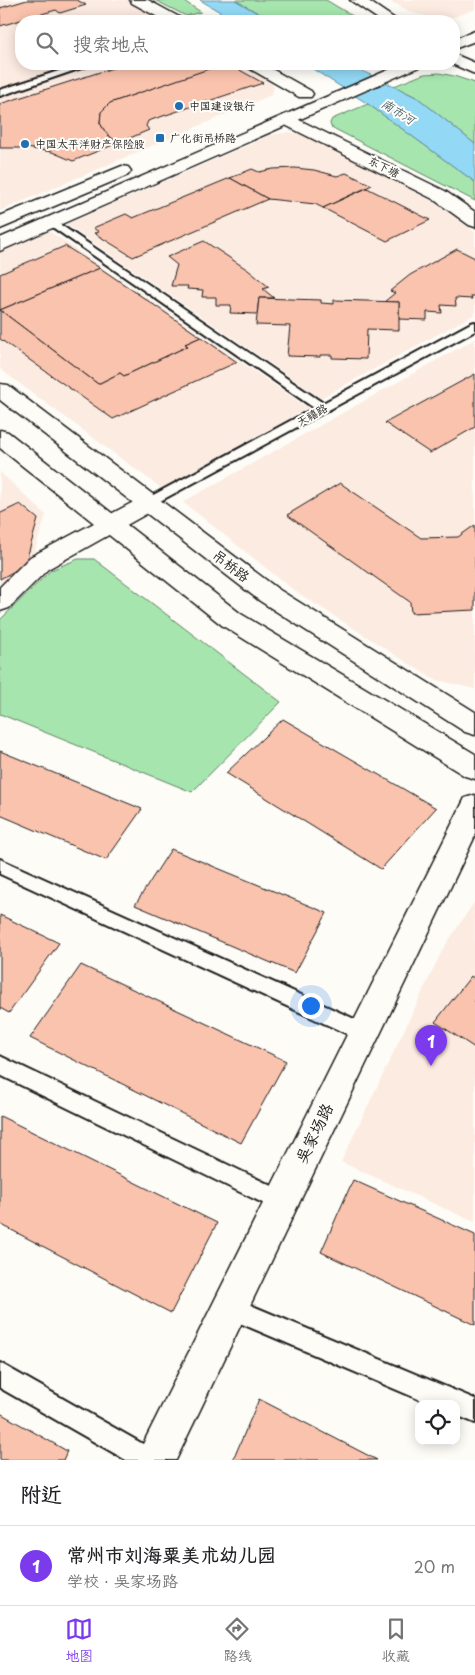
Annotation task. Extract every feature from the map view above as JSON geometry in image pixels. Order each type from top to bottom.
[{"type":"main road","points":[[137,0],[165,15]]},
{"type":"main road","points":[[357,0],[381,15]]},
{"type":"main road","points":[[460,42],[475,35]]},
{"type":"main road","points":[[460,61],[475,69]]},
{"type":"main road","points":[[263,70],[305,94]]},
{"type":"main road","points":[[0,244],[401,70]]},
{"type":"main road","points":[[282,103],[324,86]]},
{"type":"main road","name":"东下塘","points":[[289,120],[440,195],[475,221]]},
{"type":"main road","points":[[0,223],[134,166]]},
{"type":"main road","name":"吊桥路","points":[[0,390],[269,595],[475,725]]},
{"type":"main road","points":[[0,437],[232,620],[475,768]]},
{"type":"main road","points":[[0,602],[39,563],[149,503]]},
{"type":"main road","name":"吴家场路","points":[[155,1460],[472,808],[475,806]]},
{"type":"lane","points":[[0,93],[70,70]]},
{"type":"lane","points":[[52,222],[323,409]]},
{"type":"lane","name":"天禧路","points":[[149,503],[475,326]]},
{"type":"lane","points":[[0,866],[363,1032]]},
{"type":"lane","points":[[0,1065],[281,1201]]},
{"type":"lane","points":[[229,1307],[475,1411]]},
{"type":"lane","points":[[0,1375],[148,1460]]},
{"type":"shaded area","points":[[0,0],[128,0],[155,15],[15,15],[15,70],[253,70],[270,79],[274,88],[271,95],[0,211]]},
{"type":"shaded area","points":[[388,0],[475,0],[475,9],[459,15],[422,15],[413,13]]},
{"type":"shaded area","points":[[289,132],[305,135],[431,200],[475,232],[475,314],[321,398],[66,224],[271,135]]},
{"type":"shaded area","points":[[49,231],[308,408],[161,488],[0,369],[0,252]]},
{"type":"shaded area","points":[[475,339],[475,689],[433,679],[295,591],[183,502]]},
{"type":"shaded area","points":[[0,472],[46,515],[29,568],[0,584]]},
{"type":"shaded area","points":[[475,901],[475,1222],[341,1162],[443,949]]},
{"type":"green space","points":[[155,0],[182,0],[201,12],[184,15]]},
{"type":"green space","points":[[235,0],[326,0],[351,15],[261,15]]},
{"type":"green space","points":[[439,73],[475,83],[475,144],[418,98],[394,86],[424,74]]},
{"type":"green space","points":[[368,104],[475,182],[475,201],[331,127],[332,119]]},
{"type":"green space","points":[[78,559],[94,559],[281,702],[192,792],[0,714],[0,620],[51,570]]},
{"type":"water","points":[[200,0],[235,0],[261,15],[225,15]]},
{"type":"water","name":"南市河","points":[[314,70],[360,70],[418,98],[475,144],[475,182],[368,104]]},
{"type":"building","points":[[27,0],[77,0],[86,5],[60,13],[56,10],[38,15],[15,15],[15,22],[0,26],[0,8]]},
{"type":"building","points":[[106,70],[207,70],[110,103],[101,112],[100,123],[106,133],[118,143],[73,161],[52,152],[26,148],[0,148],[0,104]]},
{"type":"building","points":[[206,70],[240,70],[263,83],[148,121],[146,126],[149,130],[118,143],[106,133],[100,123],[101,112],[110,103]]},
{"type":"building","points":[[295,168],[314,170],[337,176],[346,173],[372,185],[323,208],[315,204],[268,199],[230,178],[252,169],[259,172]]},
{"type":"building","points":[[230,178],[268,199],[133,257],[94,233],[99,232],[93,228],[126,214],[133,218]]},
{"type":"building","points":[[367,188],[430,220],[387,241],[323,208]]},
{"type":"building","points":[[204,241],[248,270],[269,287],[263,289],[274,298],[259,298],[257,314],[230,313],[231,305],[216,305],[216,297],[202,297],[203,290],[187,289],[188,286],[171,286],[177,265],[167,257]]},
{"type":"building","points":[[65,246],[100,268],[0,310],[0,274]]},
{"type":"building","points":[[457,249],[475,258],[475,296],[471,296],[472,299],[455,298],[456,306],[441,305],[442,313],[427,312],[427,320],[399,319],[399,302],[384,302],[395,293],[390,291],[410,275]]},
{"type":"building","points":[[100,268],[201,337],[185,344],[188,346],[124,376],[120,373],[98,384],[0,310]]},
{"type":"building","points":[[259,298],[321,300],[321,303],[334,304],[334,300],[399,302],[399,330],[367,329],[366,359],[332,358],[332,355],[320,355],[320,357],[287,356],[290,326],[256,325]]},
{"type":"building","points":[[0,310],[98,384],[120,373],[124,376],[188,346],[185,344],[201,337],[237,362],[113,419],[0,339]]},
{"type":"building","points":[[475,374],[475,427],[430,453],[385,423]]},
{"type":"building","points":[[340,483],[421,538],[458,537],[475,525],[475,610],[411,613],[410,602],[287,515]]},
{"type":"building","points":[[20,504],[38,519],[25,565],[0,579],[0,512]]},
{"type":"building","points":[[283,719],[436,808],[381,869],[226,773]]},
{"type":"building","points":[[0,751],[142,809],[106,860],[0,815]]},
{"type":"building","points":[[171,849],[327,913],[295,973],[135,905]]},
{"type":"building","points":[[0,915],[59,943],[9,1013],[0,1008]]},
{"type":"building","points":[[81,965],[286,1061],[241,1143],[30,1038]]},
{"type":"building","points":[[471,976],[475,979],[475,1048],[435,1022]]},
{"type":"building","points":[[0,1116],[217,1223],[171,1313],[0,1224]]},
{"type":"building","points":[[353,1180],[475,1235],[475,1325],[321,1252]]},
{"type":"building","points":[[259,1399],[377,1460],[233,1460]]},
{"type":"building","points":[[0,1413],[67,1451],[63,1460],[0,1460]]},
{"type":"place","name":"中国建设银行","points":[[179,106]]},
{"type":"place","name":"广化街吊桥路","points":[[160,138]]},
{"type":"place","name":"中国太平洋财产保险股","points":[[25,144]]},
{"type":"place","name":"常州市刘海粟美术幼儿园","points":[[431,1066]]}]
